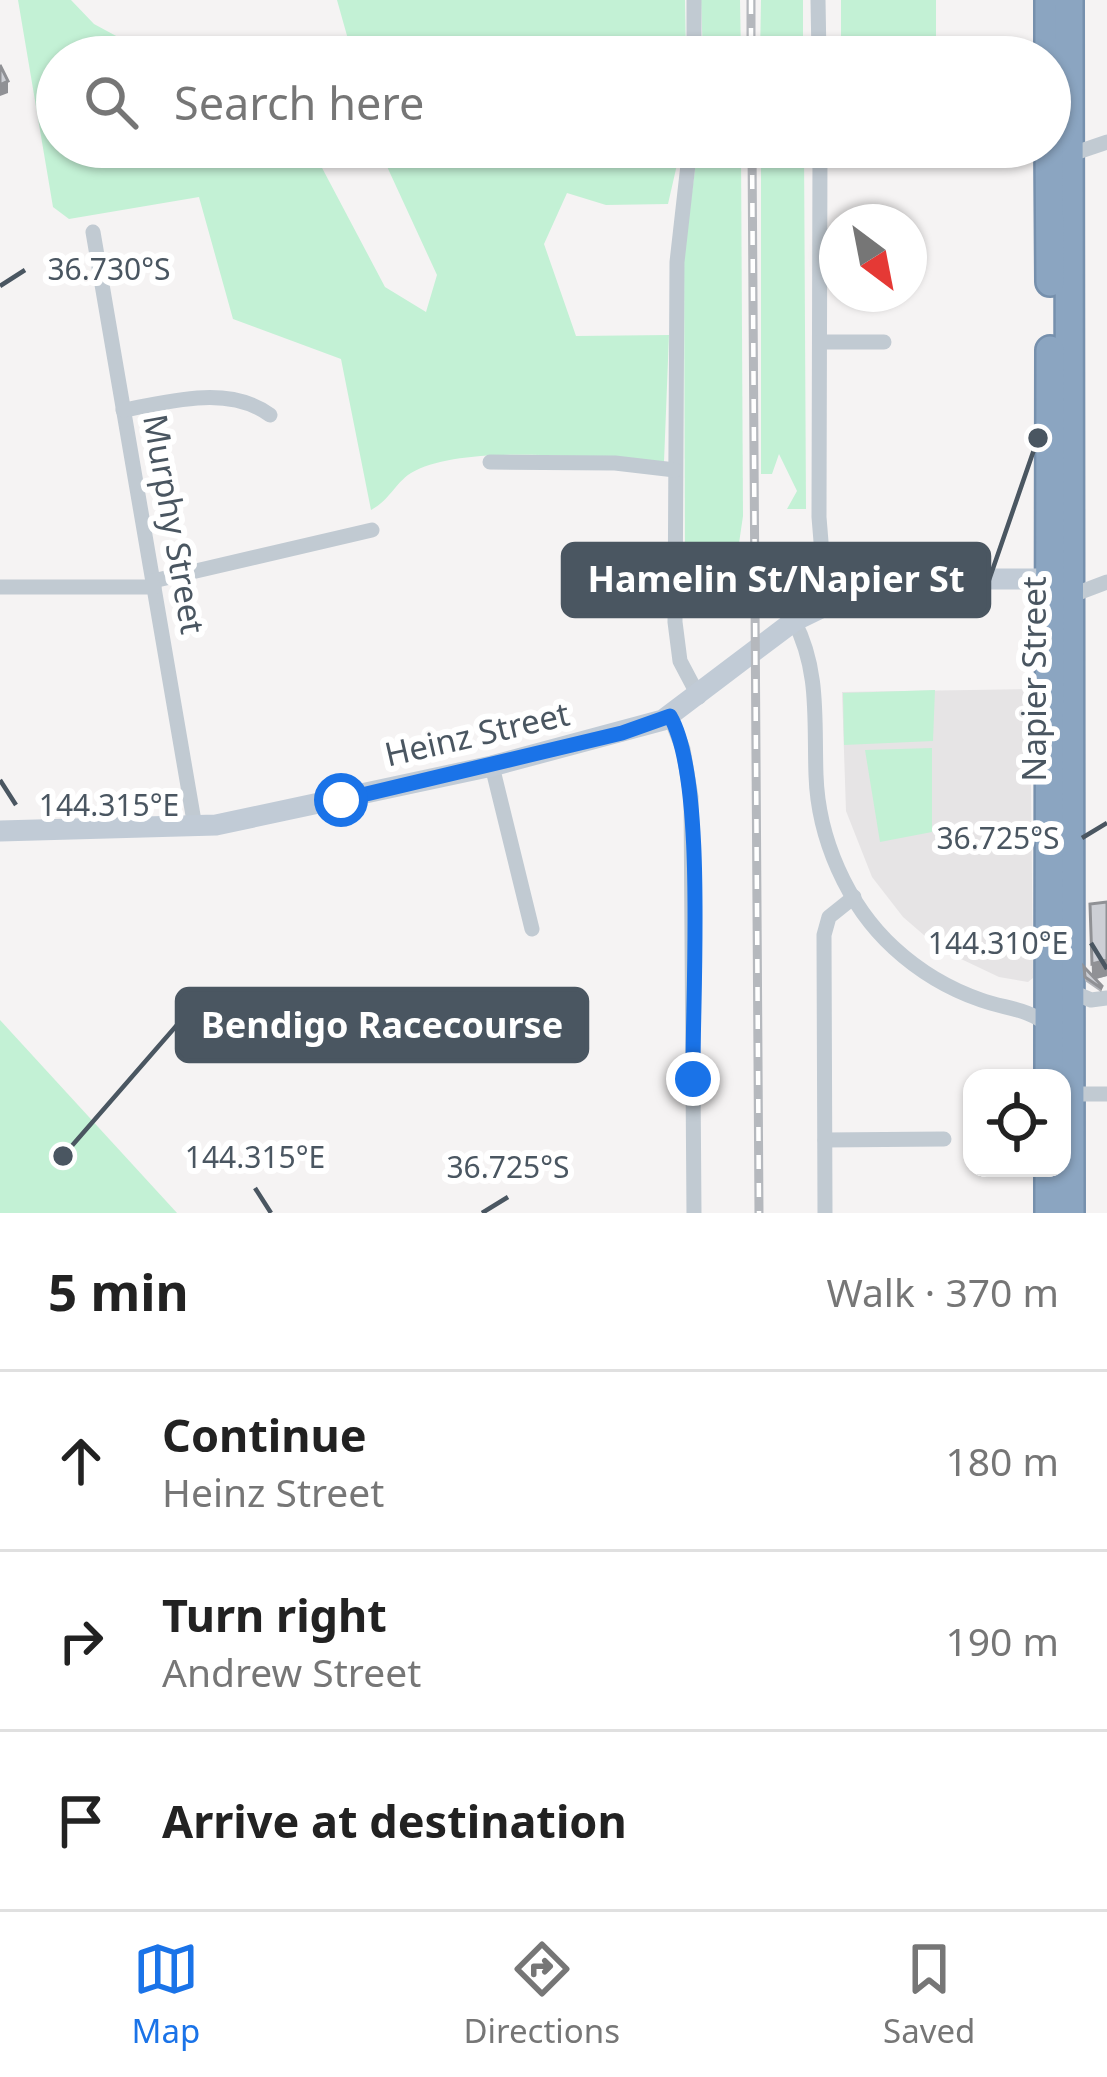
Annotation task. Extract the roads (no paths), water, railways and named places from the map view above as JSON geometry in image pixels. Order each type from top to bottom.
[{"type":"highway","points":[[1051,36],[1053,0]]},
{"type":"highway","name":"Napier Street","points":[[1065,36],[1069,0]]},
{"type":"highway","name":"Napier Street","points":[[1054,168],[1063,582],[1060,1069]]},
{"type":"highway","name":"Napier Street","points":[[1057,1069],[1049,1026],[1060,994]]},
{"type":"highway","points":[[1049,1177],[1049,1213]]},
{"type":"highway","name":"Napier Street","points":[[1067,1177],[1070,1213]]},
{"type":"street","points":[[694,0],[694,36]]},
{"type":"street","points":[[818,0],[818,36]]},
{"type":"street","points":[[1071,145],[1107,142]]},
{"type":"street","points":[[687,168],[676,262],[676,636],[684,672],[699,698]]},
{"type":"street","points":[[820,168],[820,538],[836,598]]},
{"type":"street","name":"Murphy Street","points":[[93,232],[195,827]]},
{"type":"street","points":[[820,342],[884,342]]},
{"type":"street","points":[[123,410],[212,397],[242,400],[270,415]]},
{"type":"street","points":[[490,463],[675,470]]},
{"type":"street","points":[[0,587],[154,584],[372,530]]},
{"type":"street","points":[[1063,582],[1107,578]]},
{"type":"street","points":[[1063,582],[1107,578]]},
{"type":"street","name":"Heinz Street","points":[[0,835],[195,827],[260,818],[492,766],[670,716],[794,621],[836,598],[903,580],[1063,582]]},
{"type":"street","points":[[794,621],[813,674],[820,813],[854,897],[888,943],[920,969],[978,1000],[1023,1010],[1049,1026]]},
{"type":"street","points":[[670,716],[683,749],[691,797],[694,1213]]},
{"type":"street","points":[[492,766],[532,929]]},
{"type":"street","points":[[825,1213],[824,935],[830,917],[854,897]]},
{"type":"street","points":[[1023,1010],[1060,994],[1107,998]]},
{"type":"street","points":[[1071,1090],[1107,1094]]},
{"type":"street","points":[[825,1140],[944,1139]]},
{"type":"railway","points":[[751,0],[751,36]]},
{"type":"railway","points":[[752,168],[759,1213]]},
{"type":"place","name":"Hamelin St/Napier St","points":[[1038,438]]},
{"type":"place","name":"Bendigo Racecourse","points":[[63,1156]]}]
